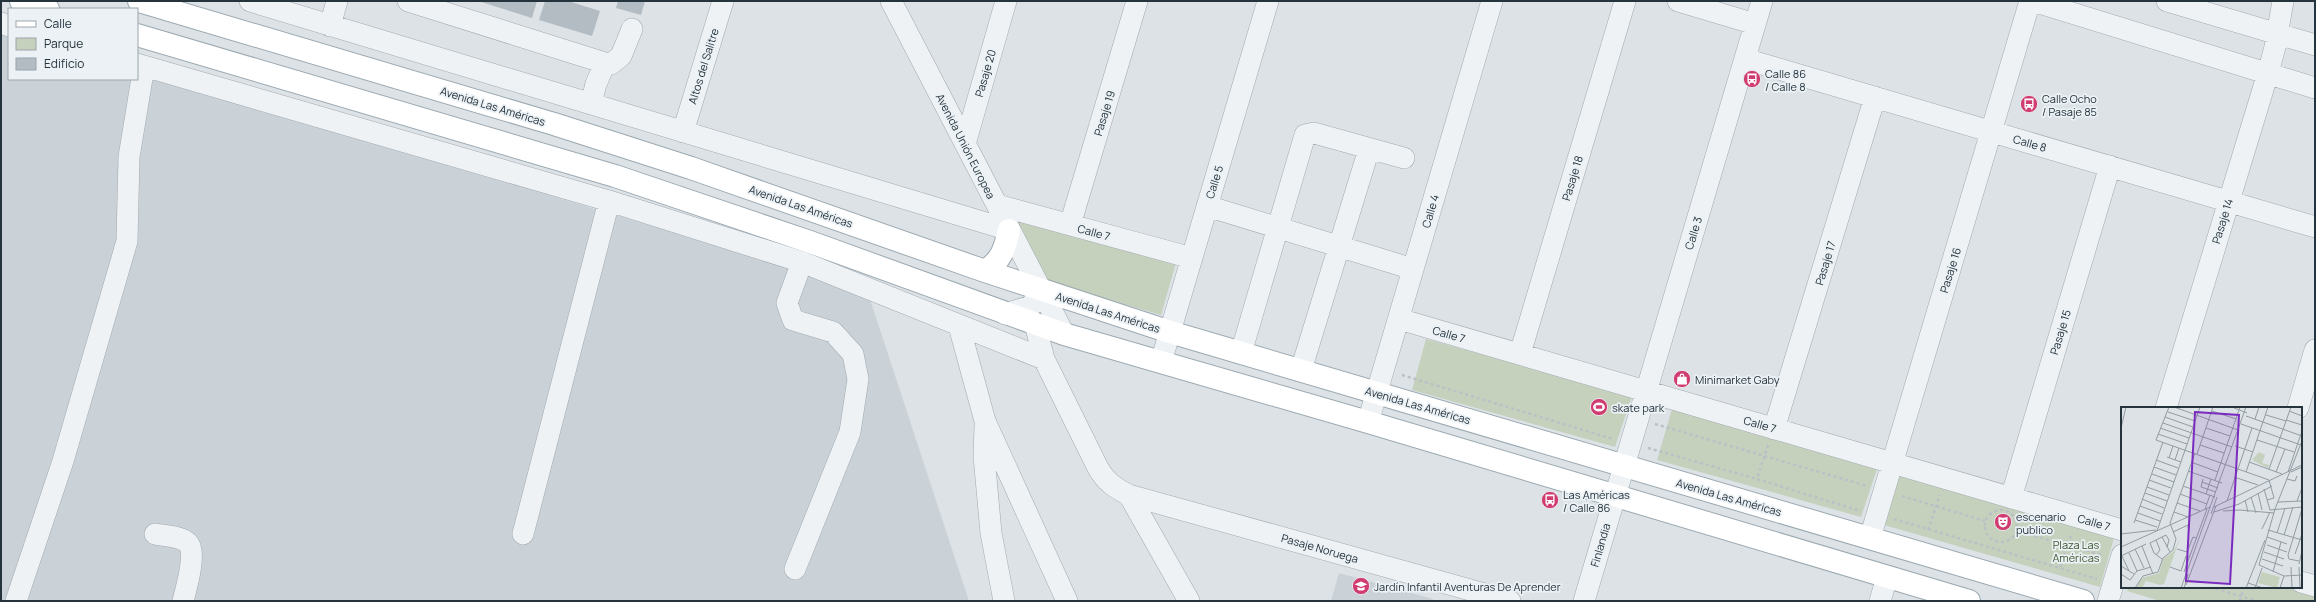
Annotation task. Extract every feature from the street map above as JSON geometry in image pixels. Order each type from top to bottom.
[{"type":"main road","points":[[21,1],[45,8]]},
{"type":"main road","name":"Avenida Las Américas","points":[[139,1],[547,122],[683,166],[984,271],[1170,332],[2083,601]]},
{"type":"main road","points":[[138,35],[615,176],[810,242],[1005,314],[1064,334],[1368,422],[1969,601]]},
{"type":"main road","points":[[984,271],[993,266],[1002,256],[1008,230]]},
{"type":"street","points":[[250,1],[1008,230]]},
{"type":"street","points":[[330,26],[337,1]]},
{"type":"street","points":[[408,1],[611,64],[621,56],[632,29]]},
{"type":"street","name":"Altos del Salitre","points":[[683,132],[723,1]]},
{"type":"street","name":"Avenida Unión Europea","points":[[891,1],[997,205],[1008,230],[1042,290],[1064,334]]},
{"type":"street","name":"Pasaje 20","points":[[965,144],[1006,1]]},
{"type":"street","name":"Pasaje 19","points":[[1070,225],[1137,1]]},
{"type":"street","name":"Calle 5","points":[[1161,362],[1268,1]]},
{"type":"street","name":"Calle 4","points":[[1368,422],[1492,1]]},
{"type":"street","name":"Pasaje 18","points":[[1520,354],[1624,1]]},
{"type":"street","points":[[1678,1],[1756,24]]},
{"type":"street","name":"Calle 3","points":[[1624,466],[1762,1]]},
{"type":"street","points":[[2031,1],[2315,88]]},
{"type":"street","name":"Pasaje 16","points":[[1870,538],[2031,1]]},
{"type":"street","points":[[2167,1],[2196,5],[2315,45]]},
{"type":"street","name":"Pasaje 14","points":[[2166,407],[2268,73],[2283,1]]},
{"type":"street","name":"Calle 8","points":[[1745,59],[2315,227]]},
{"type":"street","points":[[591,104],[596,84],[605,63]]},
{"type":"street","points":[[16,601],[63,461],[127,241],[129,157],[140,65],[609,201],[802,262],[1044,359]]},
{"type":"street","name":"Pasaje 17","points":[[1774,428],[1875,97]]},
{"type":"street","points":[[1241,353],[1279,226],[1304,135],[1314,133],[1404,158]]},
{"type":"street","points":[[1301,370],[1369,149]]},
{"type":"street","name":"Pasaje 15","points":[[2011,498],[2110,166]]},
{"type":"street","points":[[523,534],[609,201]]},
{"type":"street","name":"Calle 7","points":[[997,205],[1192,258]]},
{"type":"street","points":[[1207,206],[1279,226],[1413,269]]},
{"type":"street","points":[[795,569],[850,432],[858,379],[854,354],[833,332],[793,320],[787,304],[802,262]]},
{"type":"street","points":[[1005,314],[1031,306],[1042,290]]},
{"type":"street","name":"Calle 7","points":[[1398,319],[2121,530]]},
{"type":"street","points":[[1035,324],[1044,359],[1104,479],[1130,495],[1189,601]]},
{"type":"street","points":[[959,326],[985,421],[1067,601]]},
{"type":"street","points":[[2298,407],[2315,350]]},
{"type":"street","points":[[985,421],[984,456],[991,533],[1004,601]]},
{"type":"street","name":"Finlandia","points":[[1584,601],[1624,466]]},
{"type":"street","name":"Pasaje Noruega","points":[[1130,495],[1458,594],[1510,601]]},
{"type":"street","points":[[155,534],[181,539],[189,544],[193,552],[183,601]]},
{"type":"street","points":[[2108,601],[2121,558]]},
{"type":"street","points":[[1880,601],[1888,577]]},
{"type":"street","points":[[2302,582],[2315,586]]},
{"type":"path","points":[[1384,369],[1619,440]]},
{"type":"path","points":[[1654,423],[1873,487]]},
{"type":"path","points":[[1757,479],[1774,428]]},
{"type":"path","points":[[1646,448],[1757,479],[1868,513]]},
{"type":"path","points":[[1928,530],[1945,478]]},
{"type":"path","points":[[1899,495],[1985,521]]},
{"type":"path","points":[[2006,510],[2016,518],[2017,531],[2009,541],[1997,542],[1987,534],[1985,521],[1993,512],[2006,510]]},
{"type":"path","points":[[2060,567],[2077,517]]},
{"type":"path","points":[[1892,519],[2060,567],[2099,580]]},
{"type":"path","points":[[2017,531],[2121,558]]},
{"type":"path","points":[[2213,588],[2257,601]]},
{"type":"path","points":[[2240,601],[2244,588]]},
{"type":"shaded area","points":[[1,33],[8,35],[8,80],[138,80],[138,73],[867,290],[969,601],[1,601]]},
{"type":"shaded area","name":"Jardín Infantil Aventuras De Aprender","points":[[1339,573],[1433,599],[1433,601],[1331,601]]},
{"type":"green space","points":[[1008,214],[1176,263],[1161,315],[1045,281]]},
{"type":"green space","points":[[1426,339],[1632,396],[1615,447],[1412,390]]},
{"type":"green space","points":[[1672,409],[1878,466],[1861,517],[1657,460]]},
{"type":"green space","name":"Plaza Las Américas","points":[[1900,471],[2116,531],[2100,587],[1884,525]]},
{"type":"green space","points":[[2128,588],[2296,588],[2315,594],[2315,601],[2160,601],[2127,591]]},
{"type":"building","points":[[478,1],[537,1],[532,18]]},
{"type":"building","points":[[545,1],[568,1],[600,11],[592,36],[539,20]]},
{"type":"building","points":[[618,1],[645,1],[641,15],[616,8]]},
{"type":"place","name":"Calle 86 / Calle 8","points":[[1752,79]]},
{"type":"place","name":"Calle Ocho / Pasaje 85","points":[[2029,104]]},
{"type":"place","name":"Minimarket Gaby","points":[[1682,379]]},
{"type":"place","name":"skate park","points":[[1599,407]]},
{"type":"place","name":"Las Américas / Calle 86","points":[[1550,500]]},
{"type":"place","name":"escenario publico","points":[[2003,522]]},
{"type":"place","name":"Jardín Infantil Aventuras De Aprender","points":[[1361,586]]}]
